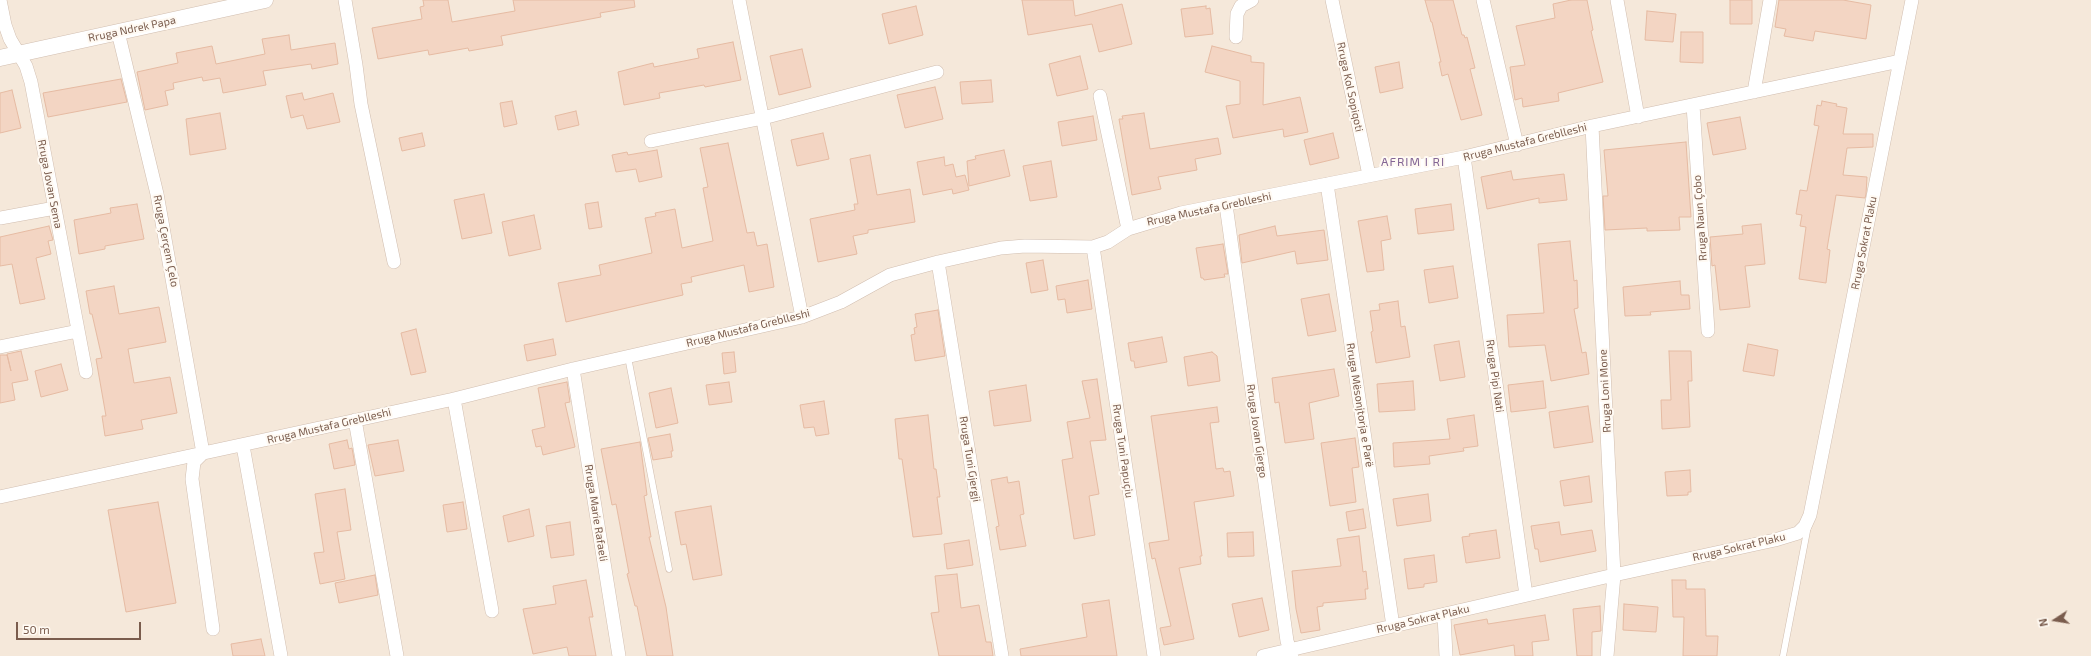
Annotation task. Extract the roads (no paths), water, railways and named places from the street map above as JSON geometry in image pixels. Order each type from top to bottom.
[{"type":"street","name":"Rruga Jovan Sema","points":[[0,0],[5,25],[10,39],[26,66],[31,82],[86,372]]},
{"type":"street","name":"Rruga Ndrek Papa","points":[[0,58],[243,2],[265,0]]},
{"type":"street","points":[[345,0],[356,60],[361,104],[394,262]]},
{"type":"street","points":[[739,0],[802,317]]},
{"type":"street","points":[[1236,38],[1237,14],[1241,6],[1252,0]]},
{"type":"street","name":"Rruga Kol Sopiqoti","points":[[1332,0],[1369,175]]},
{"type":"street","points":[[1483,0],[1517,145]]},
{"type":"street","points":[[1617,0],[1638,116]]},
{"type":"street","points":[[1754,92],[1770,0]]},
{"type":"street","name":"Rruga Sokrat Plaku","points":[[1263,656],[1291,653],[1393,626],[1788,537],[1798,533],[1805,526],[1810,515],[1912,0]]},
{"type":"street","name":"Rruga Çerçem Çelo","points":[[118,32],[157,194],[203,453]]},
{"type":"street","name":"Rruga Mustafa Greblleshi","points":[[0,497],[203,453],[243,446],[454,399],[573,369],[802,317],[841,302],[890,275],[938,262],[1001,248],[1025,246],[1093,247],[1108,242],[1128,229],[1180,213],[1464,157],[1592,126],[1900,61]]},
{"type":"street","points":[[651,141],[763,118],[937,72]]},
{"type":"street","points":[[1100,96],[1128,229]]},
{"type":"street","name":"Rruga Naun Çobo","points":[[1693,105],[1708,331]]},
{"type":"street","name":"Rruga Loni Mone","points":[[1592,126],[1614,575],[1607,656]]},
{"type":"street","name":"Rruga Pipi Nati","points":[[1464,157],[1526,595]]},
{"type":"street","name":"Rruga Mësonjtorja e Parë","points":[[1327,184],[1393,626]]},
{"type":"street","name":"Rruga Jovan Gjergo","points":[[1226,205],[1287,641],[1291,653]]},
{"type":"street","points":[[0,218],[55,208]]},
{"type":"street","name":"Rruga Tuni Papuçiu","points":[[1093,247],[1154,656]]},
{"type":"street","name":"Rruga Tuni Gjergji","points":[[938,262],[1002,656]]},
{"type":"street","points":[[0,348],[78,331]]},
{"type":"street","name":"Rruga Marie Rafaeli","points":[[573,369],[619,656]]},
{"type":"street","points":[[454,399],[492,611]]},
{"type":"street","points":[[355,420],[398,656]]},
{"type":"street","points":[[243,446],[281,656]]},
{"type":"street","points":[[203,453],[194,462],[192,479],[213,629]]},
{"type":"street","points":[[1444,615],[1446,656]]},
{"type":"lane","points":[[628,357],[669,569]]},
{"type":"lane","points":[[1783,656],[1810,515]]},
{"type":"district","name":"AFRIM I RI","points":[[1413,162]]}]
